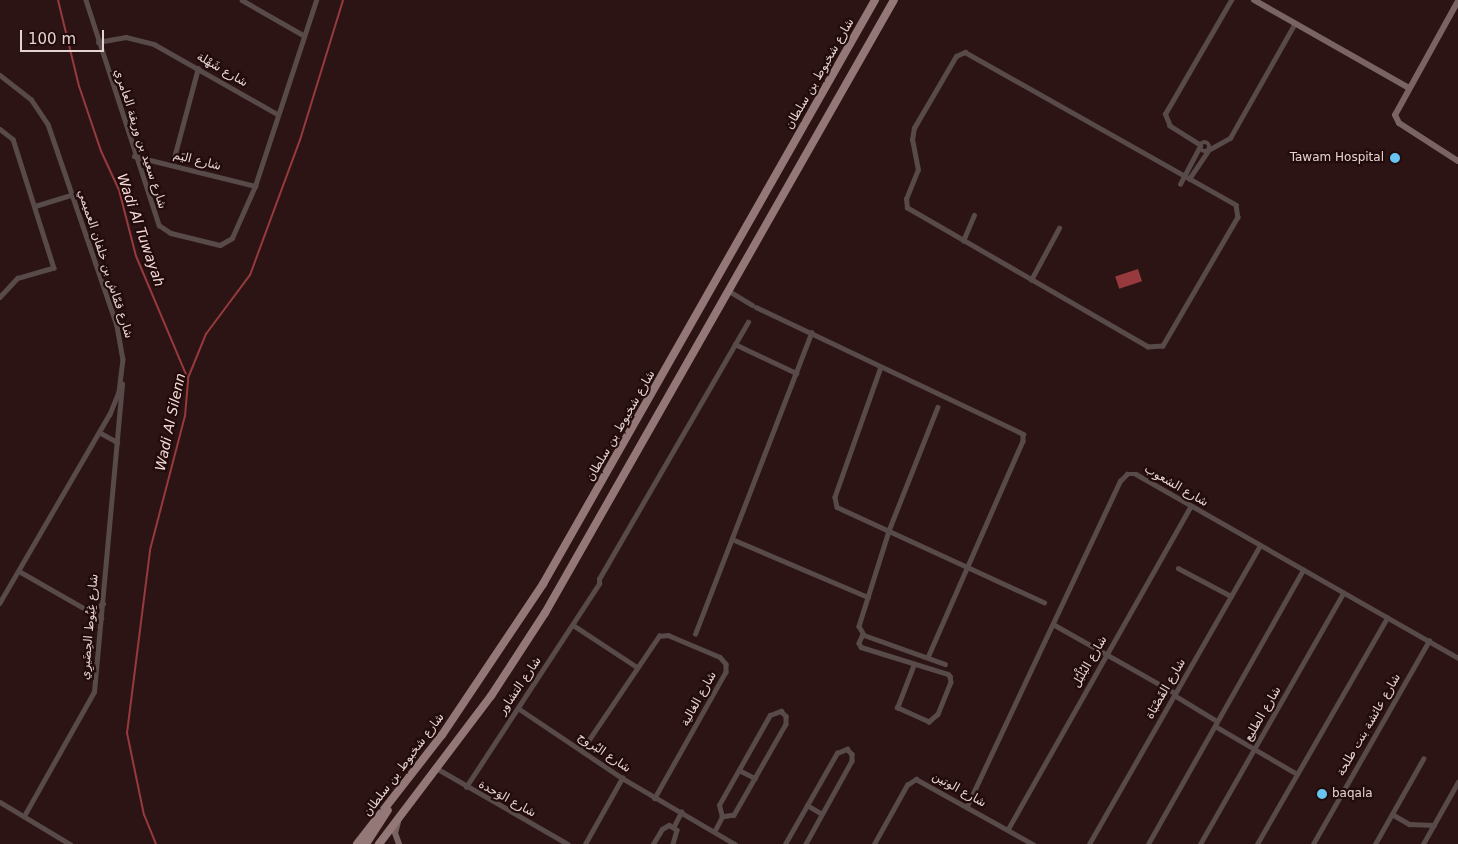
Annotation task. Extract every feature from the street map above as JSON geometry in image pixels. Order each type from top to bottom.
[{"type":"main road","name":"شارع شخبوط بن سلطان","points":[[356,844],[392,801],[477,687],[543,584],[875,0]]},
{"type":"main road","points":[[379,844],[438,769],[545,614],[894,0]]},
{"type":"main road","points":[[366,844],[381,825],[392,801]]},
{"type":"street","name":"شارع سعيد بن وريقة العامري","points":[[86,0],[134,156],[159,225],[171,233],[216,244],[229,242],[255,186],[277,114],[316,0]]},
{"type":"street","points":[[242,0],[303,35]]},
{"type":"street","points":[[1221,144],[1201,144],[1192,140],[1170,126],[1166,118],[1166,110],[1231,0]]},
{"type":"street","points":[[1254,0],[1409,88]]},
{"type":"street","points":[[1458,1],[1396,109],[1398,121],[1458,161]]},
{"type":"street","points":[[1201,144],[1202,151],[1209,150],[1230,138],[1295,23]]},
{"type":"street","name":"شارع شَهْلة","points":[[98,42],[117,37],[140,40],[167,50],[277,114]]},
{"type":"street","points":[[961,52],[971,53],[1188,176],[1233,202],[1239,213],[1163,346],[1148,347],[910,210],[905,202],[918,175],[912,140],[914,128],[956,56],[961,52]]},
{"type":"street","points":[[172,165],[198,68]]},
{"type":"street","name":"شارع قمّاش بن خلفان العميمي","points":[[0,75],[24,92],[43,115],[118,332],[123,359],[122,378],[116,402],[0,603]]},
{"type":"street","points":[[0,129],[13,139],[54,268],[18,278],[0,297]]},
{"type":"street","points":[[1182,185],[1209,150],[1209,143]]},
{"type":"street","points":[[1188,176],[1201,144]]},
{"type":"street","name":"شارع اليَم","points":[[134,156],[255,186]]},
{"type":"street","points":[[34,206],[72,195]]},
{"type":"street","points":[[964,241],[974,215]]},
{"type":"street","points":[[1031,280],[1059,228]]},
{"type":"street","points":[[729,291],[754,306],[1023,434],[1023,441],[928,657]]},
{"type":"street","name":"شارع التشاور","points":[[466,787],[591,596],[748,322]]},
{"type":"street","points":[[695,634],[811,333]]},
{"type":"street","points":[[735,344],[796,373]]},
{"type":"street","points":[[881,367],[835,500],[839,508],[1044,602]]},
{"type":"street","name":"شارع غِيُوط الحِضَيرِي","points":[[24,816],[90,703],[96,684],[122,378]]},
{"type":"street","points":[[914,664],[897,708],[929,722],[938,714],[952,678],[914,664],[860,646],[863,634],[859,626],[889,531],[938,407]]},
{"type":"street","points":[[99,432],[117,442]]},
{"type":"street","name":"شارع الشعوب","points":[[967,806],[1124,476],[1136,474],[1458,658]]},
{"type":"street","name":"شارع البُلْبُل","points":[[1008,829],[1191,506]]},
{"type":"street","points":[[732,539],[868,596]]},
{"type":"street","name":"شارع القَصْبَاة","points":[[1090,844],[1260,545]]},
{"type":"street","points":[[1178,568],[1230,596]]},
{"type":"street","points":[[1148,844],[1303,570]]},
{"type":"street","points":[[19,571],[87,612],[101,618]]},
{"type":"street","name":"شارع الطليع","points":[[1200,844],[1343,593]]},
{"type":"street","points":[[87,612],[103,604]]},
{"type":"street","points":[[1256,844],[1387,618]]},
{"type":"street","points":[[1053,624],[1175,694],[1254,749],[1297,774]]},
{"type":"street","points":[[573,625],[637,667]]},
{"type":"street","name":"شارع الغالية","points":[[582,750],[656,638],[664,634],[720,657],[726,666],[655,798]]},
{"type":"street","points":[[863,634],[945,664]]},
{"type":"street","name":"شارع عائشة بنت طلحة","points":[[1313,844],[1428,641]]},
{"type":"street","name":"شارع البُروج","points":[[518,708],[622,778],[735,844]]},
{"type":"street","points":[[783,712],[786,724],[734,815],[722,817],[718,808],[772,713],[783,712]]},
{"type":"street","points":[[785,844],[838,751],[850,750],[852,761],[806,844]]},
{"type":"street","points":[[1375,844],[1423,759]]},
{"type":"street","name":"شارع الوَحدة","points":[[438,769],[466,787],[568,844]]},
{"type":"street","points":[[739,770],[755,778]]},
{"type":"street","points":[[585,844],[622,778]]},
{"type":"street","name":"شارع الوتين","points":[[874,844],[907,785],[914,780],[921,780],[1033,844]]},
{"type":"street","points":[[1423,844],[1458,782]]},
{"type":"street","points":[[0,802],[70,844]]},
{"type":"street","points":[[807,805],[822,814]]},
{"type":"street","points":[[674,826],[680,812]]},
{"type":"street","points":[[1392,814],[1409,824],[1434,825]]},
{"type":"street","points":[[400,817],[396,829],[400,844]]},
{"type":"street","points":[[714,832],[722,817]]},
{"type":"street","points":[[653,844],[664,827],[674,826]]},
{"type":"street","points":[[674,826],[678,833],[674,844]]},
{"type":"shaded area","points":[[1138,269],[1142,281],[1119,289],[1115,276]]},
{"type":"waterway","name":"Wadi Al Tuwayah","points":[[58,0],[79,86],[101,151],[119,190],[136,256],[187,377]]},
{"type":"waterway","name":"Wadi Al Silenn","points":[[156,844],[144,815],[127,733],[150,550],[185,416],[188,378],[206,334],[250,275],[300,140],[343,0]]},
{"type":"place","name":"Tawam Hospital","points":[[1395,158]]},
{"type":"place","name":"baqala","points":[[1322,794]]}]
